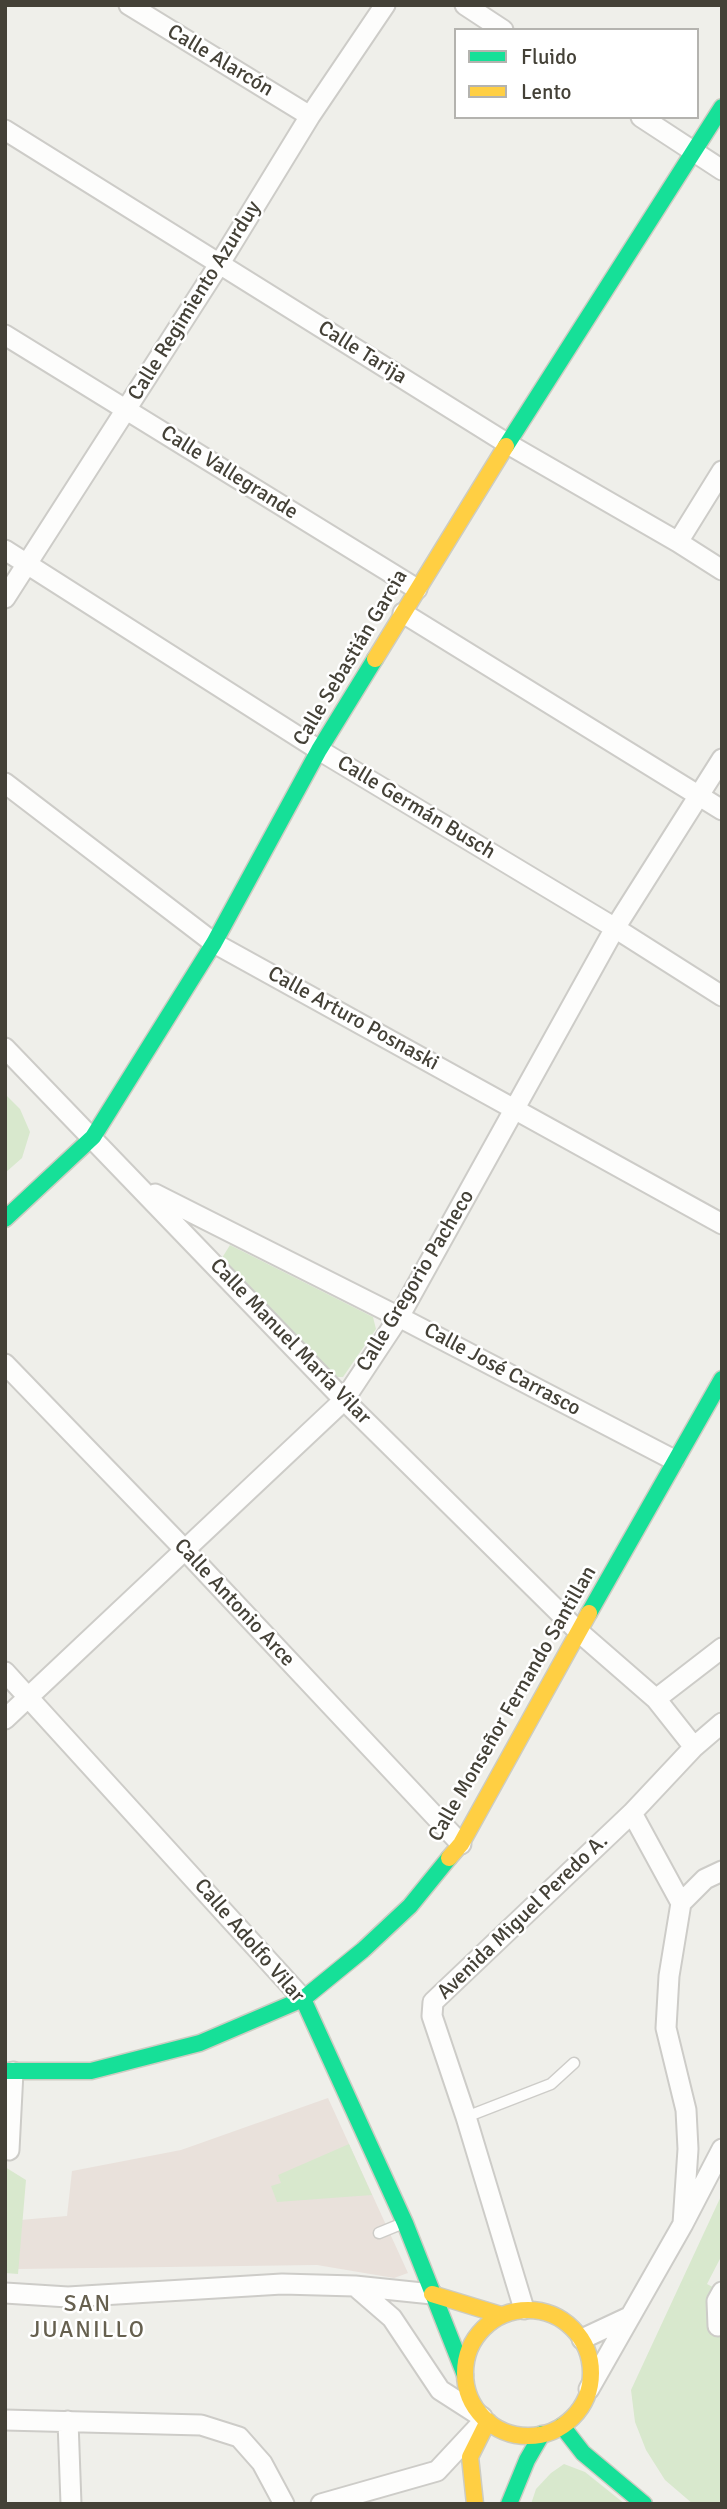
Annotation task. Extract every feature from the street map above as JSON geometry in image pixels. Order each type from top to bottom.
[{"type":"main road","name":"Calle Sebastián Garcia","points":[[5,1219],[93,1137],[214,943],[319,750],[417,589],[722,107]]},
{"type":"main road","name":"Calle Monseñor Fernando Santillan","points":[[9,2071],[91,2071],[200,2043],[303,1999],[363,1950],[410,1906],[461,1844],[674,1460],[722,1379]]},
{"type":"main road","name":"Calle Adolfo Vilar","points":[[303,1999],[405,2223],[465,2375]]},
{"type":"main road","points":[[432,2294],[501,2315]]},
{"type":"main road","points":[[524,2309],[558,2316],[572,2326],[589,2355],[592,2372],[589,2389],[575,2414],[562,2426],[527,2437],[503,2431],[485,2419],[469,2396],[465,2375],[466,2361],[475,2340],[490,2322],[501,2315],[524,2309]]},
{"type":"main road","points":[[475,2504],[470,2457],[485,2419]]},
{"type":"main road","points":[[562,2426],[583,2453],[644,2504]]},
{"type":"main road","points":[[509,2504],[527,2460],[542,2434]]},
{"type":"street","name":"Calle Alarcón","points":[[129,5],[310,116]]},
{"type":"street","name":"Calle Regimiento Azurduy","points":[[5,597],[220,263],[310,116],[385,5]]},
{"type":"street","points":[[465,5],[500,28]]},
{"type":"street","points":[[644,119],[722,170]]},
{"type":"street","name":"Calle Tarija","points":[[5,130],[508,444],[722,570]]},
{"type":"street","name":"Calle Vallegrande","points":[[5,335],[417,589]]},
{"type":"street","points":[[678,542],[722,471]]},
{"type":"street","name":"Calle Germán Busch","points":[[5,550],[319,750],[615,928],[722,996]]},
{"type":"street","points":[[403,612],[722,810]]},
{"type":"street","name":"Calle Gregorio Pacheco","points":[[5,1719],[344,1400],[399,1317],[615,928],[722,760]]},
{"type":"street","name":"Calle Arturo Posnaski","points":[[5,783],[214,943],[722,1224]]},
{"type":"street","name":"Calle Manuel María Vilar","points":[[5,1048],[142,1187],[344,1400],[579,1632],[656,1699],[694,1747]]},
{"type":"street","name":"Calle José Carrasco","points":[[142,1187],[674,1460]]},
{"type":"street","name":"Calle Antonio Arce","points":[[5,1364],[184,1549],[461,1844]]},
{"type":"street","points":[[656,1699],[722,1648]]},
{"type":"street","name":"Calle Adolfo Vilar","points":[[5,1672],[303,1999]]},
{"type":"street","name":"Avenida Miguel Peredo A.","points":[[524,2309],[466,2117],[432,2016],[433,2002],[632,1813],[694,1747],[722,1723]]},
{"type":"street","points":[[632,1813],[681,1903]]},
{"type":"street","points":[[683,2224],[688,2149],[686,2110],[666,2028],[669,1976],[681,1903],[705,1879],[722,1871]]},
{"type":"street","points":[[5,2148],[9,2150],[9,2071]]},
{"type":"street","points":[[589,2389],[683,2224],[722,2149]]},
{"type":"street","points":[[5,2293],[68,2297],[282,2284],[355,2286],[432,2294]]},
{"type":"street","points":[[321,2504],[437,2471],[485,2419],[440,2390],[392,2318],[355,2286]]},
{"type":"street","points":[[718,2326],[717,2301],[722,2292]]},
{"type":"street","points":[[582,2339],[629,2317]]},
{"type":"street","points":[[5,2420],[201,2425],[239,2437],[262,2463],[284,2504]]},
{"type":"street","points":[[68,2421],[71,2504]]},
{"type":"lane","points":[[466,2117],[551,2084],[574,2063]]},
{"type":"lane","points":[[379,2233],[405,2223]]},
{"type":"shaded area","points":[[328,2098],[408,2273],[394,2278],[317,2265],[17,2269],[20,2220],[67,2216],[72,2171],[181,2150]]},
{"type":"green space","points":[[5,1094],[20,1109],[30,1132],[22,1158],[5,1173]]},
{"type":"green space","points":[[230,1245],[373,1317],[376,1329],[343,1377],[333,1377],[222,1258]]},
{"type":"green space","points":[[349,2144],[372,2195],[277,2202],[271,2186],[281,2183],[278,2175]]},
{"type":"green space","points":[[5,2167],[26,2180],[18,2274],[5,2273]]},
{"type":"green space","points":[[722,2194],[722,2255],[707,2284],[722,2292],[722,2504],[693,2504],[665,2480],[646,2450],[635,2422],[631,2390]]},
{"type":"green space","points":[[564,2464],[585,2472],[625,2504],[531,2504],[536,2489]]},
{"type":"traffic: fast","points":[[506,446],[722,107]]},
{"type":"traffic: fast","points":[[5,1219],[93,1137],[214,943],[319,750],[375,659]]},
{"type":"traffic: fast","points":[[589,1613],[722,1379]]},
{"type":"traffic: fast","points":[[5,2071],[91,2071],[200,2043],[303,1999],[363,1950],[410,1906],[449,1858]]},
{"type":"traffic: fast","points":[[303,1999],[405,2223],[465,2375]]},
{"type":"traffic: fast","points":[[562,2426],[583,2453],[644,2504]]},
{"type":"traffic: fast","points":[[509,2504],[527,2460],[542,2434]]},
{"type":"traffic: slow","points":[[375,659],[506,446]]},
{"type":"traffic: slow","points":[[449,1858],[461,1844],[589,1613]]},
{"type":"traffic: slow","points":[[432,2294],[501,2315]]},
{"type":"traffic: slow","points":[[528,2310],[552,2315],[573,2328],[586,2349],[591,2373],[586,2397],[573,2418],[552,2431],[528,2436],[504,2431],[483,2418],[470,2397],[465,2373],[470,2349],[483,2328],[504,2315],[528,2310]]},
{"type":"traffic: slow","points":[[475,2504],[470,2457],[488,2421]]},
{"type":"district","name":"SAN JUANILLO","points":[[88,2318]]}]
